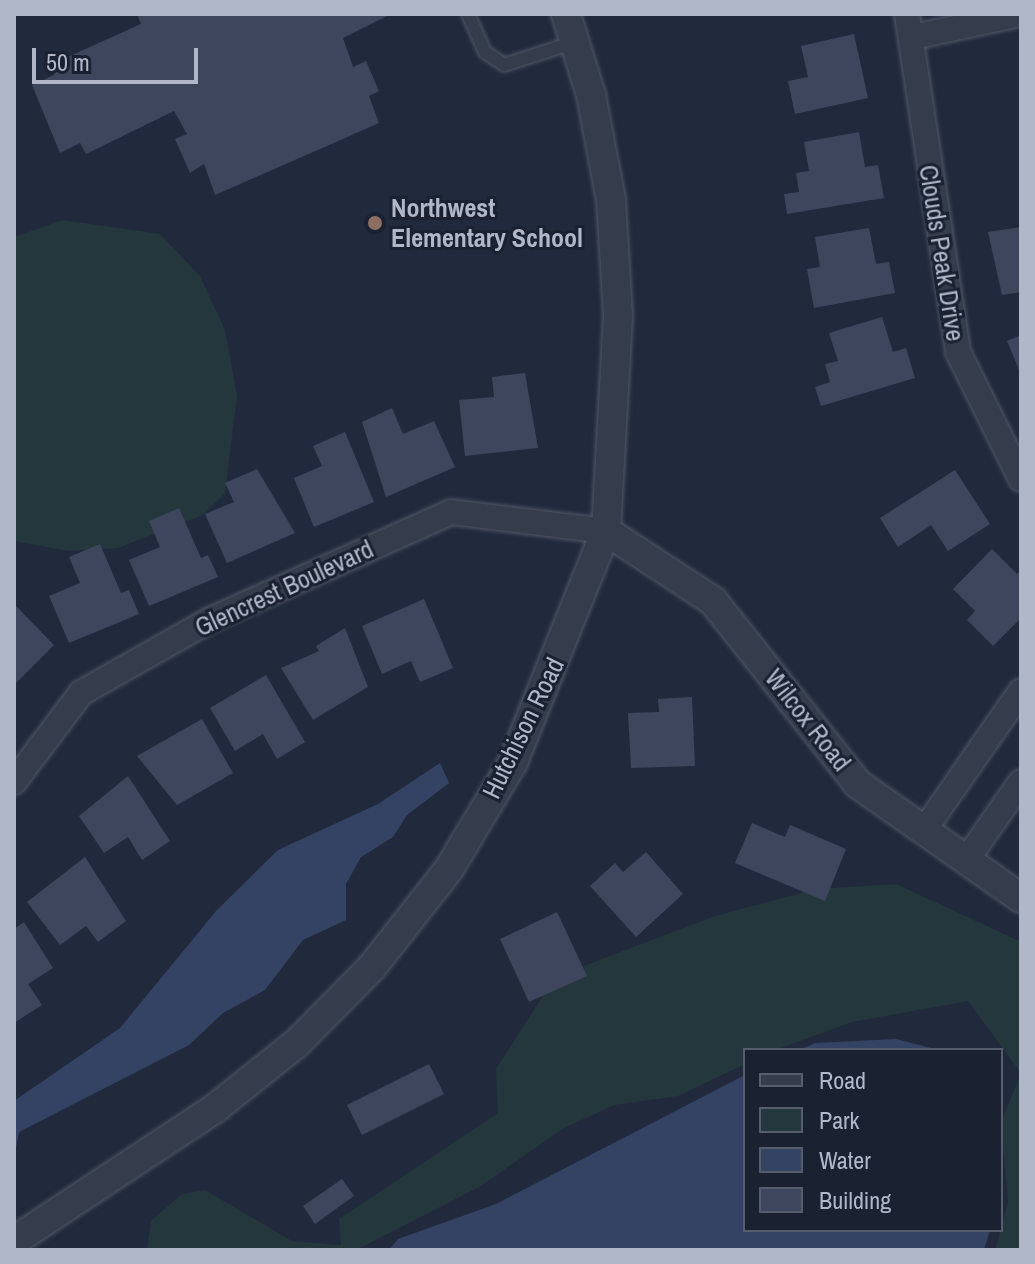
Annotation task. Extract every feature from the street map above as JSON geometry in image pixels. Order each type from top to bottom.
[{"type":"street","name":"Hutchison Road","points":[[14,1241],[213,1110],[297,1043],[372,967],[449,869],[513,762],[606,531],[616,286],[611,200],[566,14]]},
{"type":"street","points":[[910,26],[1021,14]]},
{"type":"street","name":"Clouds Peak Drive","points":[[910,26],[958,352],[1021,479]]},
{"type":"street","name":"Glencrest Boulevard","points":[[14,782],[81,693],[210,620],[451,512],[606,531]]},
{"type":"street","name":"Wilcox Road","points":[[606,531],[713,601],[858,784],[1021,898]]},
{"type":"street","points":[[925,829],[1021,691]]},
{"type":"street","points":[[967,859],[1021,782]]},
{"type":"lane","points":[[468,14],[485,52],[504,65],[575,42]]},
{"type":"green space","points":[[63,220],[160,234],[200,276],[225,330],[237,396],[225,493],[203,515],[118,548],[69,551],[14,541],[14,237]]},
{"type":"green space","points":[[896,884],[1021,942],[1021,1073],[968,1001],[852,1022],[780,1048],[743,1048],[743,1065],[678,1096],[614,1105],[562,1129],[481,1186],[356,1250],[147,1250],[151,1221],[182,1194],[205,1190],[292,1241],[341,1245],[339,1219],[498,1113],[496,1069],[555,977],[715,916],[816,889]]},
{"type":"green space","points":[[1021,1074],[1021,1250],[995,1250],[1000,1232],[1003,1232],[1008,1202],[1003,1117]]},
{"type":"water","points":[[440,763],[449,783],[407,815],[393,837],[361,857],[346,884],[346,920],[303,940],[265,990],[223,1013],[189,1045],[19,1132],[14,1159],[14,1101],[120,1028],[216,911],[278,850],[378,804]]},
{"type":"water","points":[[896,1039],[931,1048],[804,1048],[815,1043]]},
{"type":"water","points":[[743,1076],[743,1232],[989,1232],[984,1250],[389,1250],[398,1239],[496,1204]]},
{"type":"building","points":[[137,14],[391,14],[343,38],[353,67],[366,61],[379,91],[369,96],[379,123],[215,195],[204,164],[190,173],[175,139],[187,134],[174,111],[86,154],[80,143],[60,153],[32,85],[54,75],[52,64],[141,24]]},
{"type":"building","points":[[854,34],[868,98],[795,114],[788,81],[808,77],[801,46]]},
{"type":"building","points":[[859,132],[865,167],[878,165],[884,198],[787,214],[784,194],[799,192],[796,173],[809,171],[804,142]]},
{"type":"building","points":[[1021,227],[1021,292],[1002,295],[988,232]]},
{"type":"building","points":[[869,228],[876,264],[889,262],[895,293],[814,308],[807,269],[820,267],[815,237]]},
{"type":"building","points":[[882,317],[893,352],[906,348],[915,378],[821,406],[815,387],[830,382],[825,364],[838,361],[829,333]]},
{"type":"building","points":[[1021,335],[1021,369],[1019,370],[1007,341]]},
{"type":"building","points":[[525,373],[538,448],[465,456],[459,400],[494,397],[492,377]]},
{"type":"building","points":[[392,408],[403,434],[434,421],[455,467],[386,497],[362,422]]},
{"type":"building","points":[[345,432],[374,502],[314,527],[294,478],[322,466],[313,446]]},
{"type":"building","points":[[257,469],[295,533],[227,563],[205,514],[234,502],[225,483]]},
{"type":"building","points":[[955,470],[990,524],[948,551],[931,525],[898,547],[880,518]]},
{"type":"building","points":[[179,508],[201,558],[208,555],[218,577],[149,606],[129,560],[160,547],[149,521]]},
{"type":"building","points":[[100,544],[121,593],[129,590],[139,614],[69,643],[49,596],[80,583],[69,557]]},
{"type":"building","points":[[992,549],[1017,574],[1021,570],[1021,618],[993,646],[967,620],[975,611],[953,589]]},
{"type":"building","points":[[424,599],[453,668],[420,682],[411,661],[382,674],[362,626]]},
{"type":"building","points":[[16,606],[54,645],[14,685],[14,608]]},
{"type":"building","points":[[345,628],[368,687],[313,720],[281,668],[319,651],[316,646]]},
{"type":"building","points":[[266,675],[305,742],[277,759],[263,734],[235,751],[210,708]]},
{"type":"building","points":[[692,697],[695,766],[631,768],[628,713],[659,712],[658,699]]},
{"type":"building","points":[[202,719],[233,773],[177,805],[137,756]]},
{"type":"building","points":[[128,776],[170,841],[142,860],[128,837],[104,853],[79,816]]},
{"type":"building","points":[[752,823],[785,837],[790,825],[846,849],[825,901],[735,863]]},
{"type":"building","points":[[646,852],[683,894],[636,937],[590,886],[615,863],[623,872]]},
{"type":"building","points":[[85,857],[126,921],[98,942],[86,926],[60,945],[27,902]]},
{"type":"building","points":[[557,912],[587,976],[529,1002],[500,939]]},
{"type":"building","points":[[24,922],[53,968],[28,984],[42,1005],[14,1023],[14,929]]},
{"type":"building","points":[[429,1064],[444,1094],[362,1135],[347,1105]]},
{"type":"building","points":[[342,1179],[354,1196],[315,1224],[303,1206]]},
{"type":"place","name":"Northwest Elementary School","points":[[375,223]]}]
